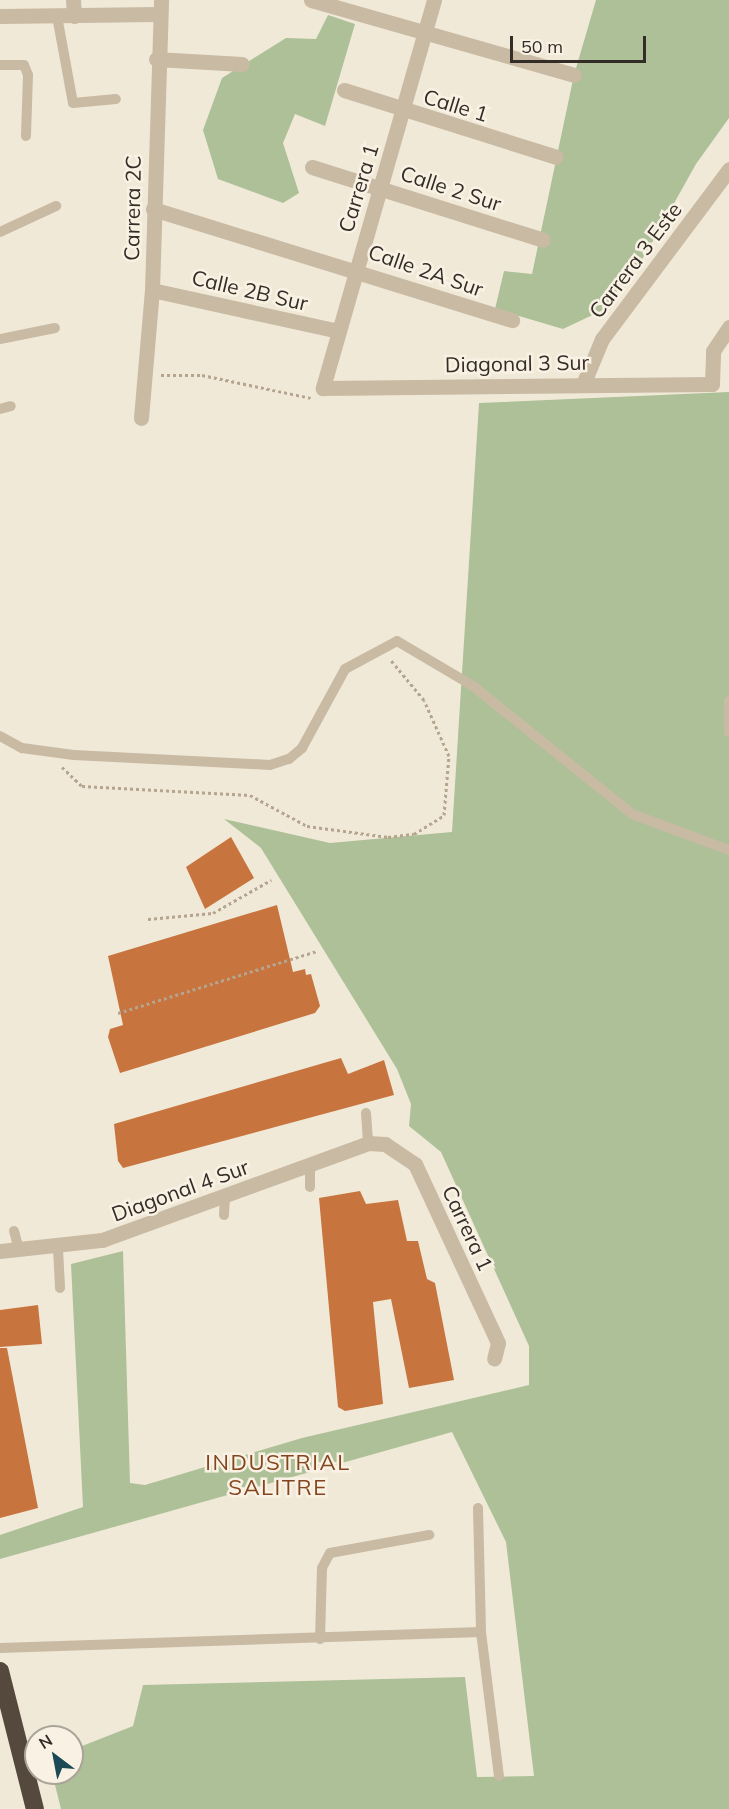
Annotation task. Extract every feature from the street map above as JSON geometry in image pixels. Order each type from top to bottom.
[{"type":"highway","points":[[0,1671],[34,1809]]},
{"type":"street","points":[[73,0],[74,16]]},
{"type":"street","points":[[311,0],[574,75]]},
{"type":"street","name":"Carrera 1","points":[[323,388],[355,268],[403,112],[434,0]]},
{"type":"street","points":[[0,16],[57,8],[74,16],[159,7]]},
{"type":"street","name":"Carrera 2C","points":[[141,418],[152,290],[159,7]]},
{"type":"street","points":[[156,59],[242,64]]},
{"type":"street","name":"Calle 1","points":[[344,90],[403,112],[556,158]]},
{"type":"street","name":"Calle 2 Sur","points":[[312,167],[380,186],[543,240]]},
{"type":"street","name":"Carrera 3 Este","points":[[584,382],[602,339],[729,169]]},
{"type":"street","name":"Calle 2A Sur","points":[[153,209],[355,268],[512,320]]},
{"type":"street","name":"Calle 2B Sur","points":[[152,290],[339,331]]},
{"type":"street","name":"Diagonal 3 Sur","points":[[323,388],[584,382],[712,384],[713,351],[729,327]]},
{"type":"street","name":"Carrera 1","points":[[368,1143],[385,1144],[415,1164],[498,1343],[494,1359]]},
{"type":"street","name":"Diagonal 4 Sur","points":[[0,1251],[58,1248],[139,1229],[368,1143]]},
{"type":"lane","points":[[57,8],[73,103],[116,99]]},
{"type":"lane","points":[[0,64],[24,65],[28,75],[26,136]]},
{"type":"lane","points":[[0,232],[56,206]]},
{"type":"lane","points":[[0,339],[56,328]]},
{"type":"lane","points":[[0,736],[22,748],[44,751],[176,762],[270,765],[289,759],[302,748],[345,669],[380,646],[397,641],[411,646],[473,686],[632,814],[729,850]]},
{"type":"lane","points":[[729,701],[729,732]]},
{"type":"lane","points":[[366,1113],[368,1143]]},
{"type":"lane","points":[[310,1165],[310,1187]]},
{"type":"lane","points":[[224,1215],[225,1197]]},
{"type":"lane","points":[[14,1231],[19,1250]]},
{"type":"lane","points":[[58,1248],[60,1288]]},
{"type":"lane","points":[[478,1508],[481,1632],[499,1776]]},
{"type":"lane","points":[[320,1639],[322,1568],[330,1553],[429,1535]]},
{"type":"lane","points":[[0,1648],[481,1632]]},
{"type":"path","points":[[144,372],[202,375],[311,398],[323,388]]},
{"type":"path","points":[[44,751],[82,786],[250,795],[307,826],[388,837],[414,834],[444,815],[449,756],[424,700],[380,646]]},
{"type":"path","points":[[148,920],[213,913],[271,880]]},
{"type":"path","points":[[118,1013],[316,951]]},
{"type":"green space","points":[[596,0],[729,0],[729,118],[696,164],[645,255],[603,310],[563,329],[495,309],[504,271],[532,274],[574,75]]},
{"type":"green space","points":[[328,15],[355,24],[325,126],[295,114],[283,143],[299,193],[283,203],[218,179],[203,130],[222,78],[286,38],[316,39]]},
{"type":"green space","points":[[729,392],[729,1809],[61,1809],[55,1785],[84,1785],[84,1745],[133,1726],[143,1685],[465,1677],[477,1777],[534,1776],[506,1542],[452,1432],[0,1559],[0,1535],[83,1507],[71,1264],[123,1251],[130,1483],[145,1485],[302,1438],[529,1385],[529,1346],[441,1152],[409,1126],[411,1104],[397,1069],[261,848],[224,819],[330,843],[452,832],[479,403]]},
{"type":"building","points":[[231,837],[254,878],[205,909],[186,867]]},
{"type":"building","points":[[277,905],[293,972],[305,969],[306,975],[311,974],[320,1006],[315,1013],[120,1073],[108,1037],[110,1029],[123,1025],[108,956]]},
{"type":"building","points":[[341,1058],[348,1074],[384,1060],[394,1095],[123,1168],[118,1161],[114,1124]]},
{"type":"building","points":[[360,1191],[366,1204],[398,1200],[407,1241],[418,1241],[427,1279],[435,1283],[454,1380],[409,1388],[391,1299],[373,1302],[383,1404],[345,1411],[338,1407],[319,1198]]},
{"type":"building","points":[[38,1305],[42,1344],[0,1347],[0,1310]]},
{"type":"building","points":[[0,1348],[7,1348],[38,1508],[0,1518]]},
{"type":"district","name":"INDUSTRIAL SALITRE","points":[[278,1474]]}]
